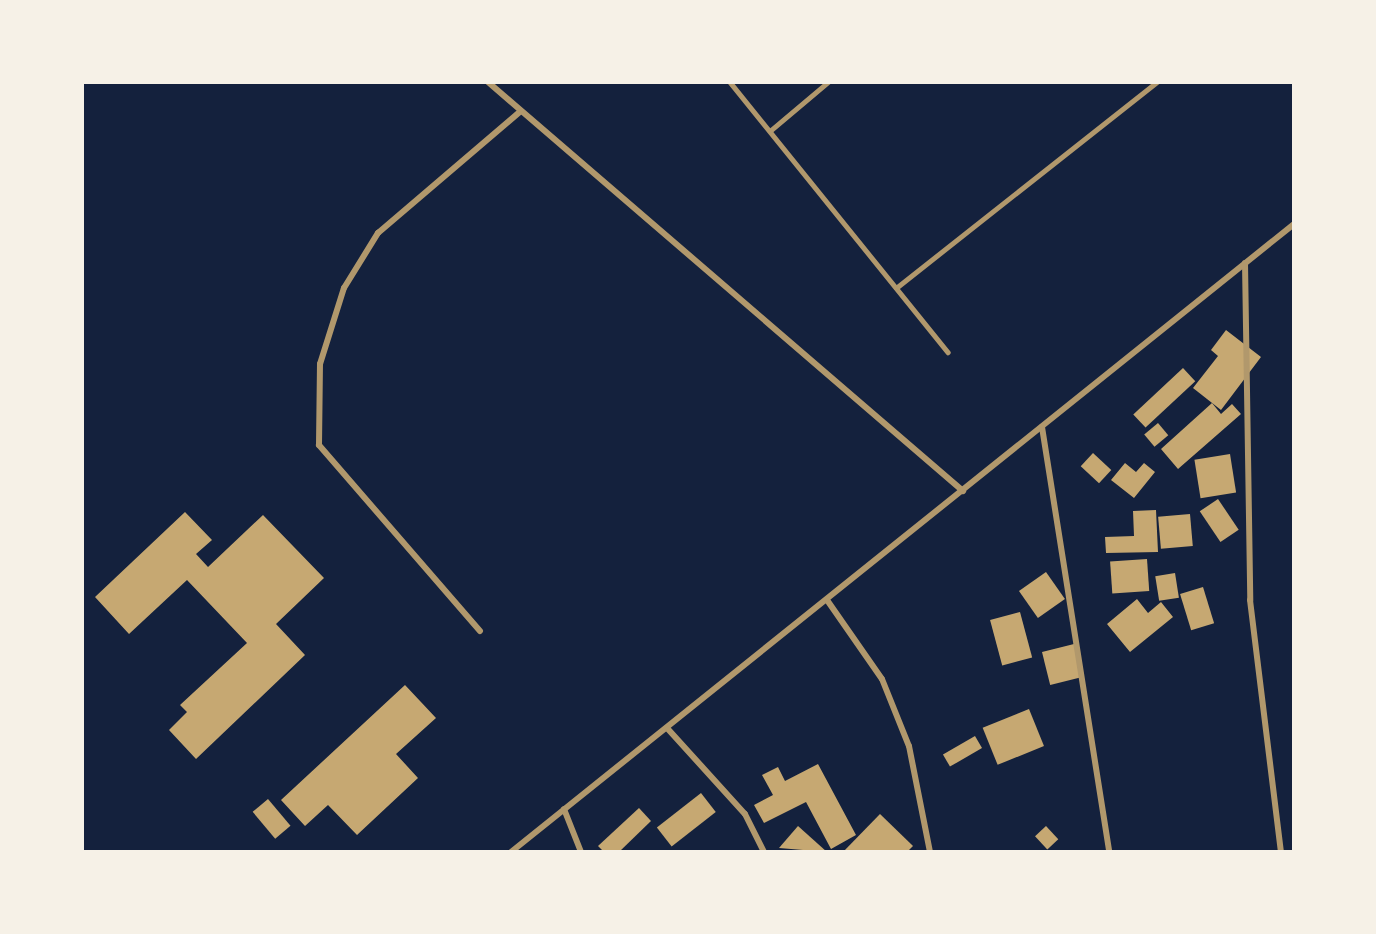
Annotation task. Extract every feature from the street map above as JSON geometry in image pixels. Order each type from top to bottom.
[{"type":"street","points":[[488,82],[963,491]]},
{"type":"street","points":[[480,631],[319,445],[320,364],[344,288],[378,233],[521,111]]},
{"type":"street","points":[[511,852],[1293,224]]},
{"type":"street","points":[[1245,263],[1250,600],[1281,852]]},
{"type":"street","points":[[1042,427],[1109,852]]},
{"type":"street","points":[[827,600],[882,679],[909,746],[930,852]]},
{"type":"street","points":[[667,728],[745,814],[764,852]]},
{"type":"street","points":[[564,809],[581,852]]},
{"type":"lane","points":[[730,82],[948,352]]},
{"type":"lane","points":[[770,131],[828,82]]},
{"type":"lane","points":[[896,288],[1157,82]]},
{"type":"building","points":[[1226,330],[1261,357],[1221,410],[1193,388],[1218,356],[1211,350]]},
{"type":"building","points":[[1183,368],[1195,381],[1146,428],[1133,414]]},
{"type":"building","points":[[1212,403],[1221,414],[1232,404],[1241,414],[1178,469],[1161,449]]},
{"type":"building","points":[[1158,423],[1168,435],[1154,447],[1144,435]]},
{"type":"building","points":[[1093,453],[1111,470],[1099,483],[1081,466]]},
{"type":"building","points":[[1230,454],[1236,493],[1201,498],[1194,460]]},
{"type":"building","points":[[1125,463],[1136,472],[1144,463],[1155,472],[1134,498],[1111,480]]},
{"type":"building","points":[[1218,499],[1239,530],[1220,542],[1200,511]]},
{"type":"building","points":[[1156,510],[1158,552],[1106,553],[1105,537],[1134,536],[1133,511]]},
{"type":"building","points":[[185,512],[212,540],[196,554],[208,567],[263,515],[324,578],[276,624],[305,655],[196,759],[169,730],[187,712],[180,705],[247,643],[187,580],[129,634],[95,597]]},
{"type":"building","points":[[1190,514],[1193,546],[1161,549],[1158,517]]},
{"type":"building","points":[[1147,559],[1149,591],[1112,594],[1110,562]]},
{"type":"building","points":[[1046,572],[1065,599],[1038,618],[1019,591]]},
{"type":"building","points":[[1175,573],[1179,598],[1159,601],[1155,576]]},
{"type":"building","points":[[1203,587],[1214,623],[1191,630],[1180,594]]},
{"type":"building","points":[[1137,599],[1148,613],[1161,602],[1173,617],[1130,652],[1107,624]]},
{"type":"building","points":[[1020,612],[1032,657],[1002,665],[990,620]]},
{"type":"building","points":[[1074,644],[1082,677],[1050,685],[1042,652]]},
{"type":"building","points":[[405,685],[436,718],[396,754],[418,778],[357,835],[328,805],[305,826],[281,800]]},
{"type":"building","points":[[1029,709],[1044,746],[998,765],[983,728]]},
{"type":"building","points":[[975,736],[982,748],[950,767],[943,754]]},
{"type":"building","points":[[818,764],[856,835],[831,849],[806,802],[764,823],[754,805],[773,795],[762,775],[778,767],[785,781]]},
{"type":"building","points":[[701,793],[716,812],[672,846],[657,827]]},
{"type":"building","points":[[268,799],[290,826],[275,839],[253,812]]},
{"type":"building","points":[[639,808],[651,821],[619,852],[604,852],[598,846]]},
{"type":"building","points":[[880,814],[913,846],[907,852],[843,852]]},
{"type":"building","points":[[798,826],[827,852],[779,848]]},
{"type":"building","points":[[1046,826],[1058,839],[1047,849],[1035,836]]}]
